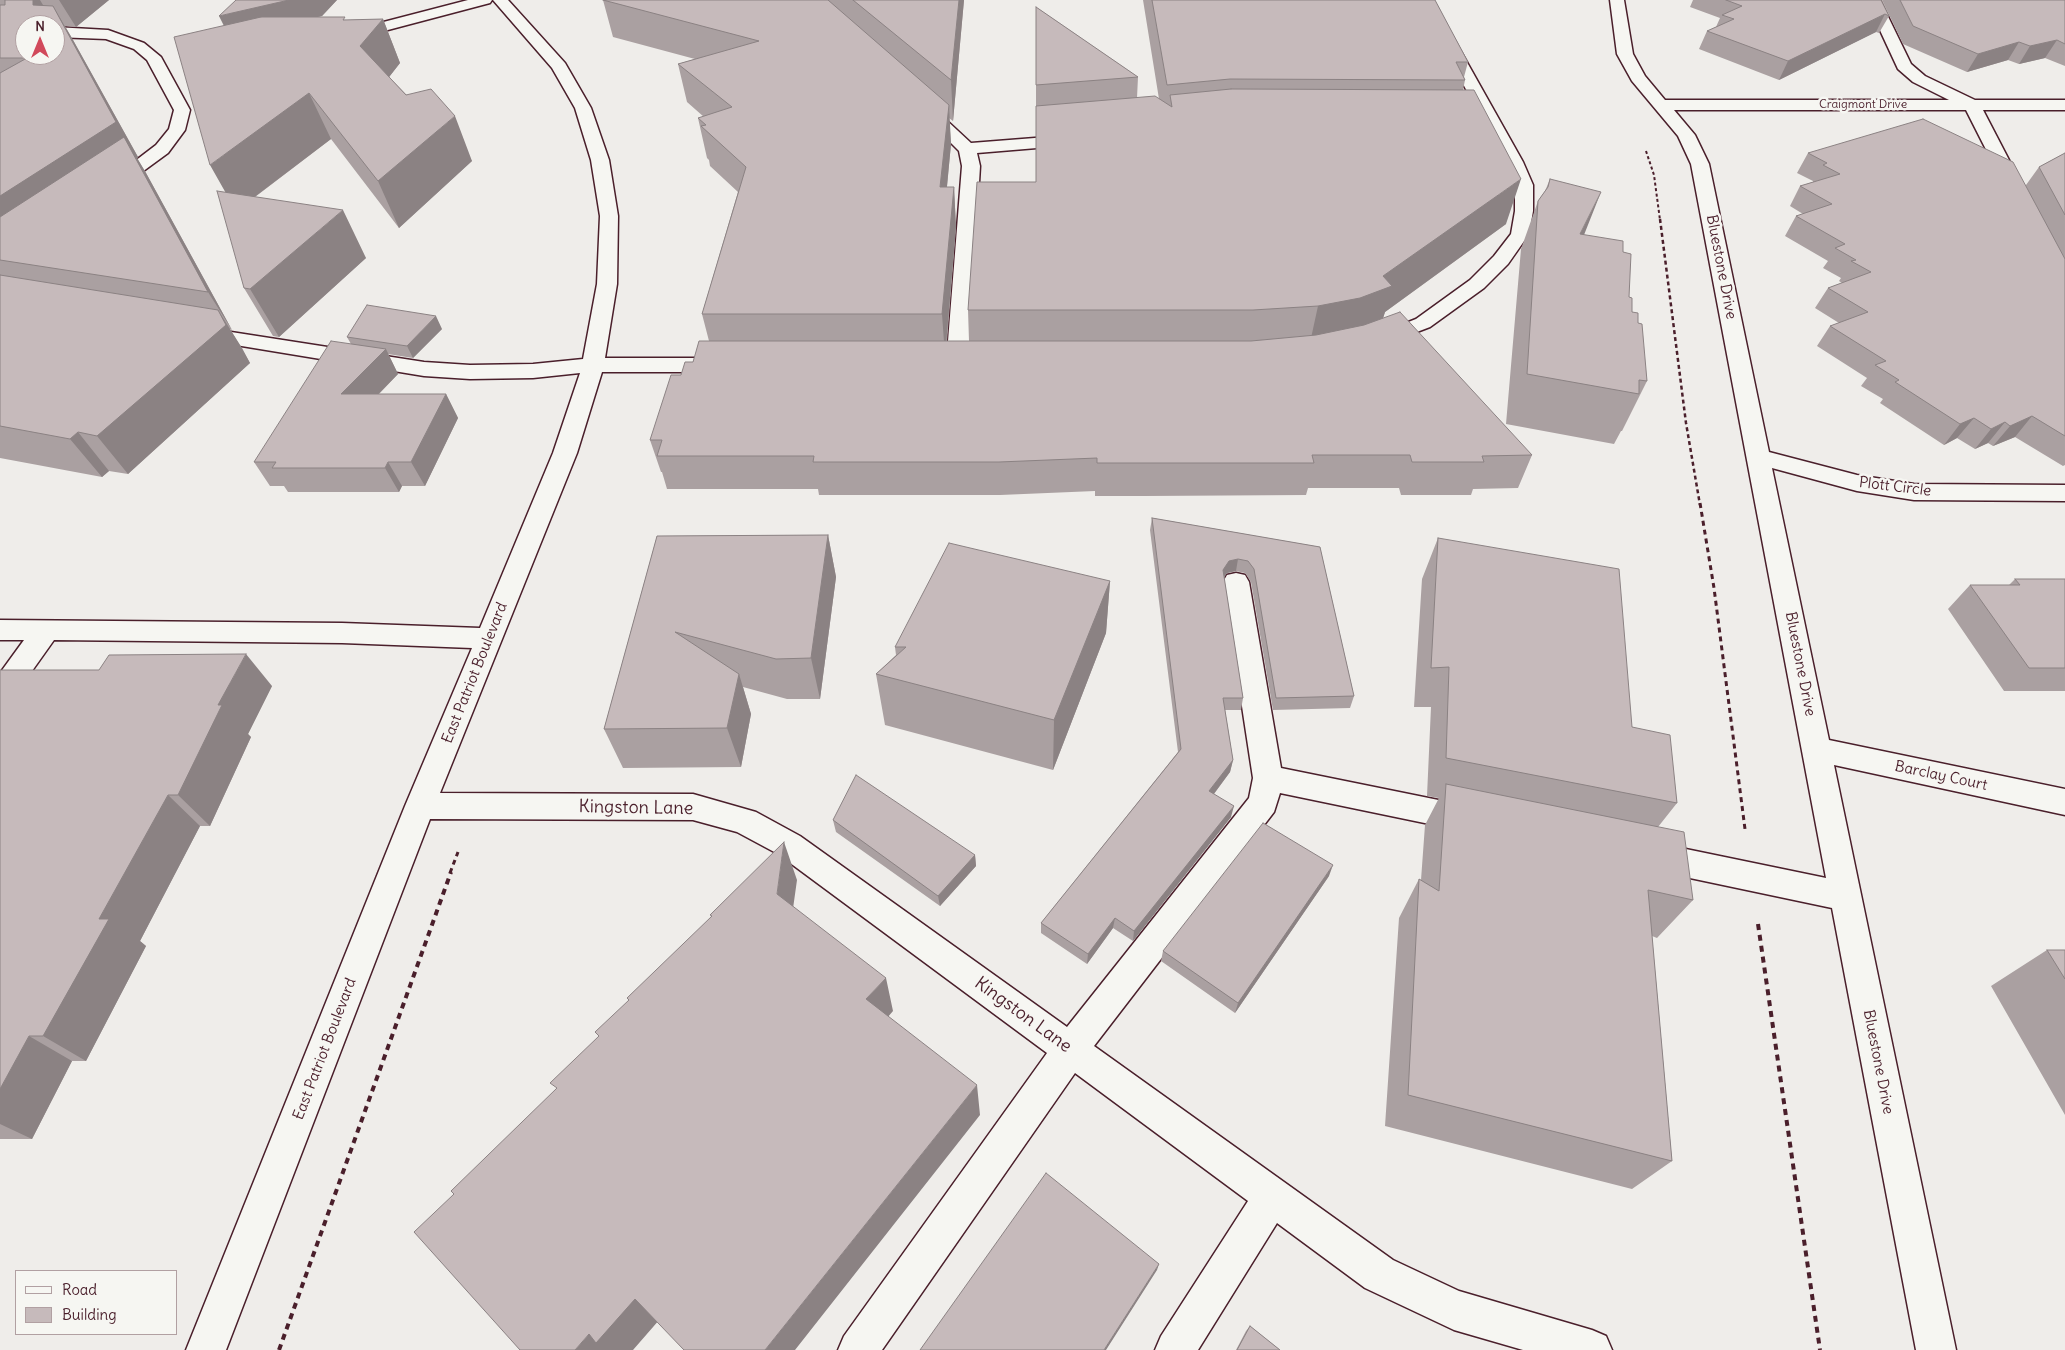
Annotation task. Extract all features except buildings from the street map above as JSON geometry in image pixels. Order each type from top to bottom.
[{"type":"street","points":[[333,40],[485,0]]},
{"type":"street","name":"East Patriot Boulevard","points":[[206,1350],[420,806],[565,453],[593,365],[607,284],[609,216],[600,160],[583,108],[559,66],[529,30],[500,0]]},
{"type":"street","points":[[1363,347],[1424,323],[1477,284],[1501,260],[1520,234],[1524,211],[1524,186],[1494,126],[1425,0]]},
{"type":"street","name":"Bluestone Drive","points":[[1617,0],[1625,54],[1638,78],[1686,135],[1700,164],[1936,1350]]},
{"type":"street","points":[[1873,0],[1904,66],[1919,78],[1972,105],[2021,200]]},
{"type":"street","points":[[65,32],[79,32],[125,40],[139,46],[156,62],[182,110],[177,130],[162,149],[95,198]]},
{"type":"street","points":[[156,62],[174,57]]},
{"type":"street","points":[[166,81],[185,77]]},
{"type":"street","points":[[910,95],[967,149],[971,166],[957,366]]},
{"type":"street","name":"Craigmont Drive","points":[[1661,106],[2065,105]]},
{"type":"street","points":[[1474,126],[1494,126]]},
{"type":"street","points":[[967,149],[1089,139]]},
{"type":"street","points":[[178,330],[424,369],[470,372],[534,371],[593,365],[744,365]]},
{"type":"street","name":"Plott Circle","points":[[1758,457],[1857,483],[1914,492],[2065,493]]},
{"type":"street","points":[[858,1350],[1070,1050],[1263,803],[1268,778],[1236,582]]},
{"type":"street","points":[[0,630],[342,633],[489,638]]},
{"type":"street","points":[[0,694],[46,630]]},
{"type":"street","name":"Barclay Court","points":[[1817,749],[2065,802]]},
{"type":"street","points":[[1268,778],[1490,823]]},
{"type":"street","name":"Kingston Lane","points":[[420,806],[693,807],[745,821],[789,845],[1379,1274],[1454,1310],[1592,1350]]},
{"type":"street","points":[[1625,851],[1845,896]]},
{"type":"street","points":[[1175,1350],[1272,1197]]},
{"type":"path","points":[[1645,149],[1654,175],[1686,424],[1714,588],[1751,877],[1820,1350]]}]
